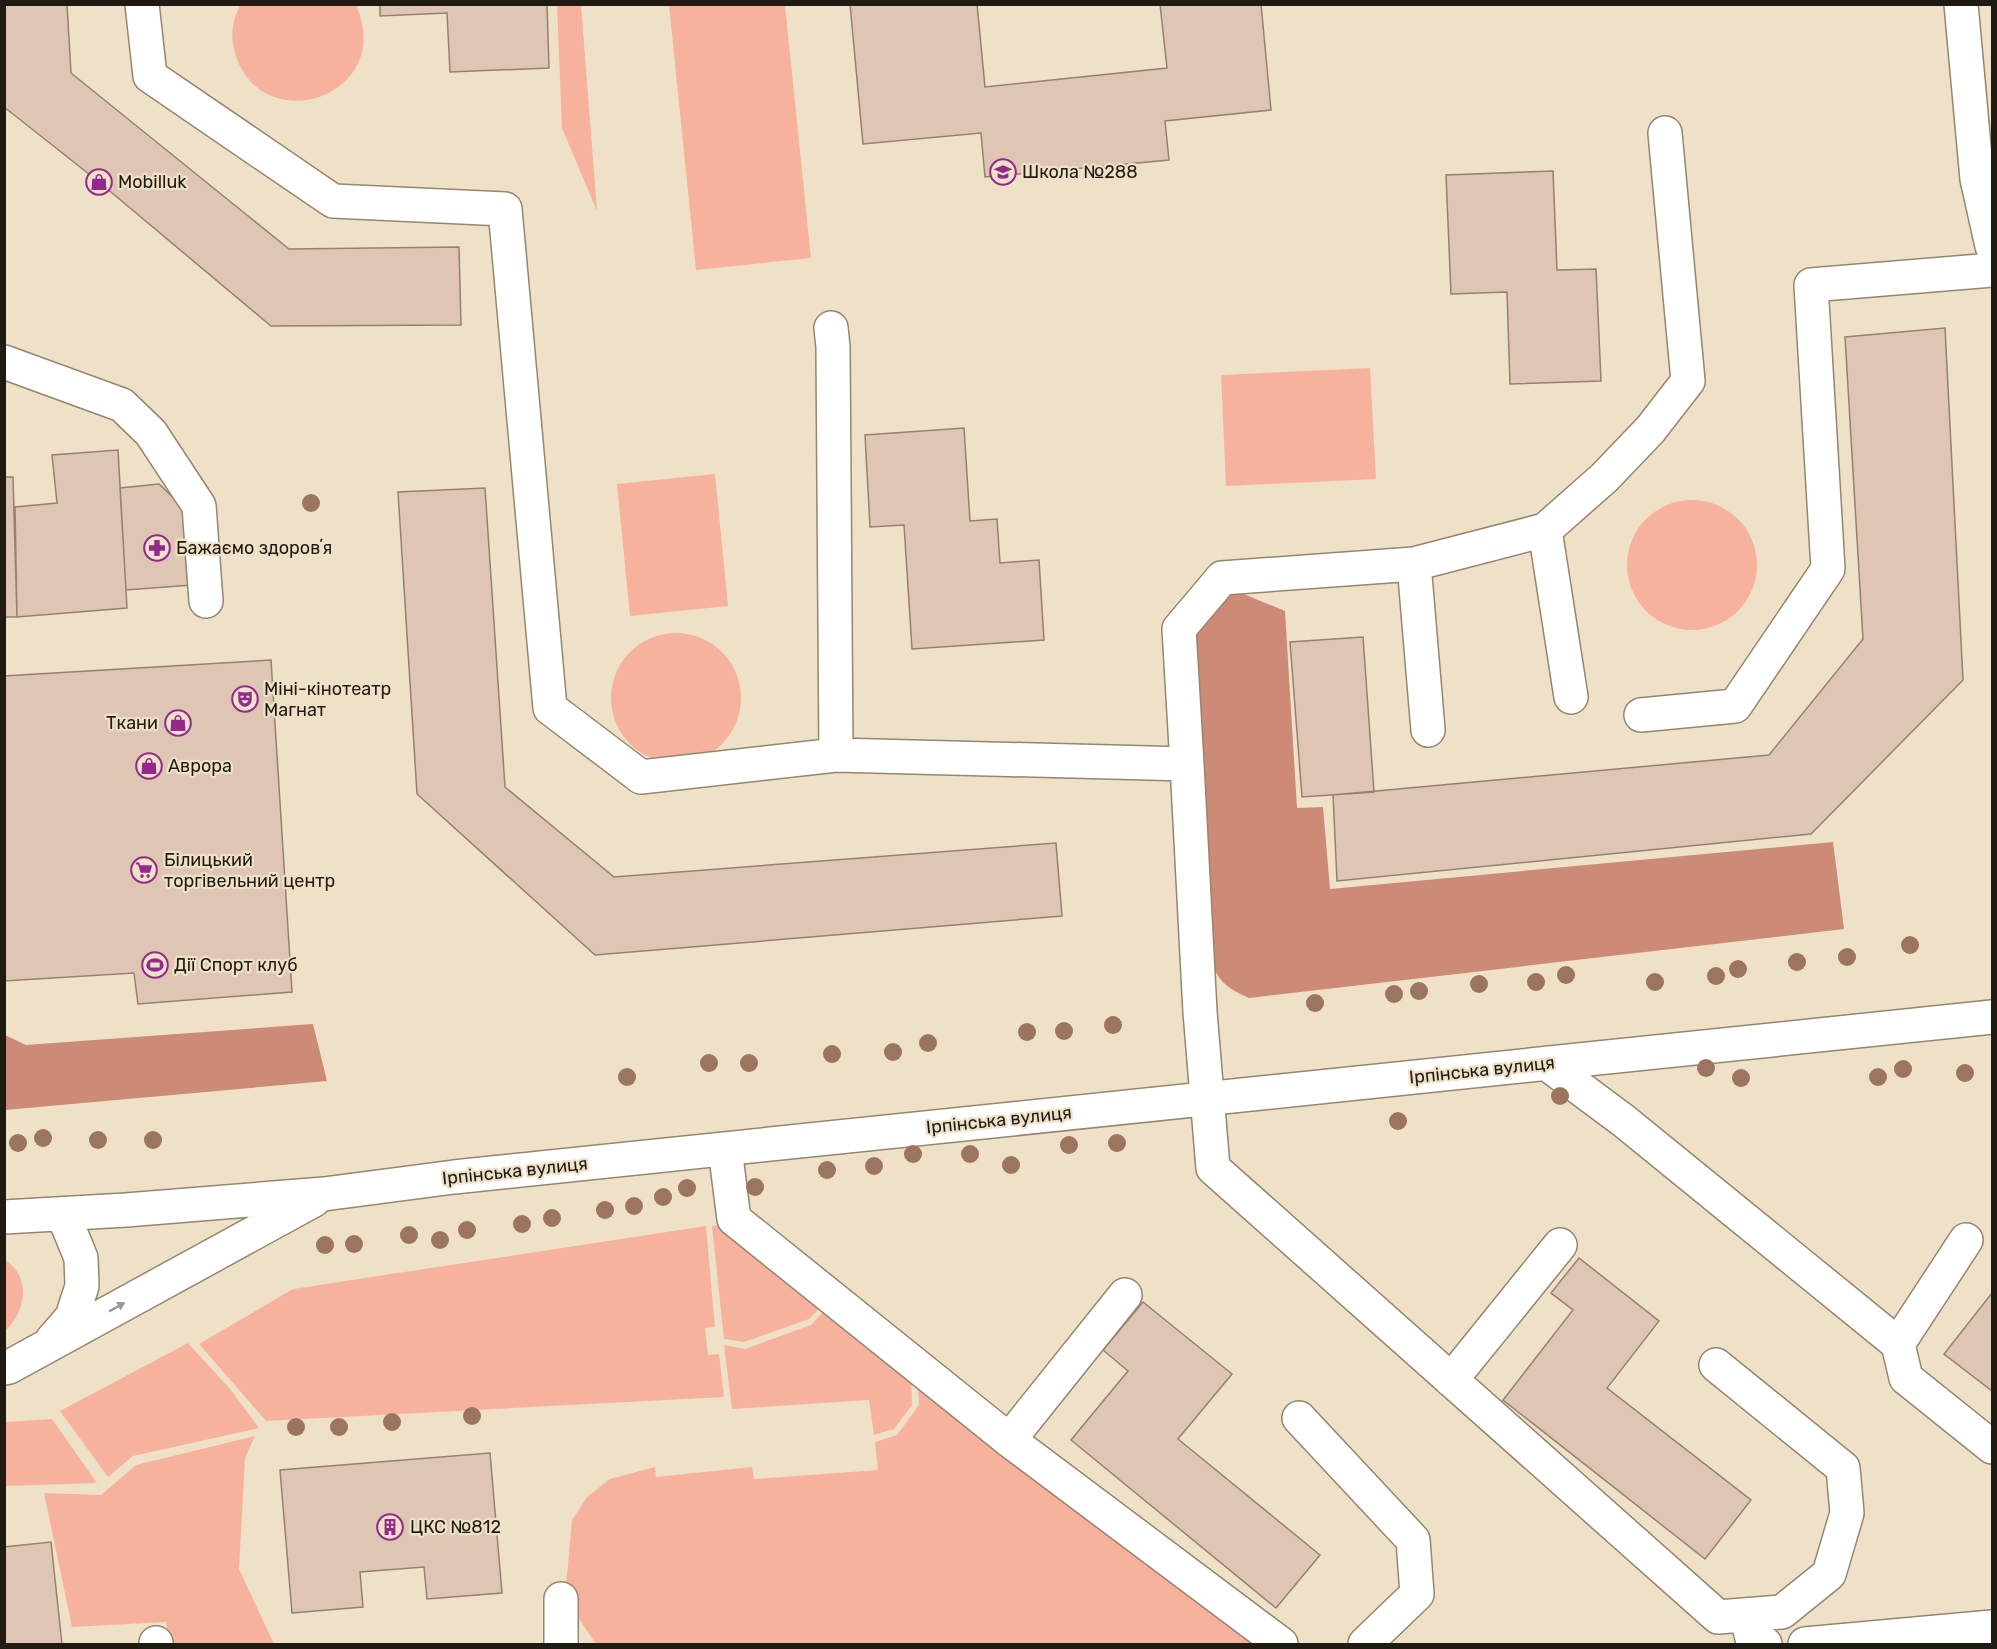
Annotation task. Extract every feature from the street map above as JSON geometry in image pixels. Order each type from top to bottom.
[{"type":"street","points":[[142,4],[150,76],[333,201],[505,209],[550,708],[641,777],[836,755],[1187,764]]},
{"type":"street","points":[[1961,4],[1977,179],[1992,246]]},
{"type":"street","points":[[1665,133],[1688,381],[1650,430],[1604,478],[1545,530],[1414,564],[1222,578],[1179,628],[1200,1012],[1213,1168],[1724,1626],[1765,1644]]},
{"type":"street","points":[[1641,715],[1734,706],[1828,569],[1811,285],[1992,270]]},
{"type":"street","points":[[831,328],[836,755]]},
{"type":"street","points":[[4,362],[122,405],[151,434],[199,506],[206,601]]},
{"type":"street","points":[[1545,530],[1571,697]]},
{"type":"street","points":[[1414,564],[1428,730]]},
{"type":"street","name":"Ірпінська вулиця","points":[[4,1217],[324,1194],[454,1177],[1992,1017]]},
{"type":"street","points":[[1546,1063],[1624,1120],[1898,1344],[1906,1378],[1992,1447]]},
{"type":"street","points":[[725,1149],[735,1219],[1009,1440],[1281,1644]]},
{"type":"street","points":[[4,1368],[324,1194]]},
{"type":"street","points":[[47,1346],[72,1317],[82,1286],[81,1258],[63,1214]]},
{"type":"street","points":[[1898,1344],[1966,1240]]},
{"type":"street","points":[[1451,1380],[1560,1245]]},
{"type":"street","points":[[1009,1440],[1125,1294]]},
{"type":"street","points":[[1716,1365],[1843,1468],[1847,1512],[1828,1574],[1782,1612],[1724,1626]]},
{"type":"street","points":[[1299,1418],[1413,1540],[1417,1594],[1365,1644]]},
{"type":"street","points":[[561,1599],[561,1644]]},
{"type":"street","points":[[1805,1644],[1992,1627]]},
{"type":"shaded area","points":[[241,4],[356,5],[364,37],[358,64],[342,84],[320,97],[295,101],[270,96],[249,80],[235,53],[233,28]]},
{"type":"shaded area","points":[[557,5],[581,5],[597,211],[562,128]]},
{"type":"shaded area","points":[[669,5],[785,5],[811,258],[696,270]]},
{"type":"shaded area","points":[[1370,368],[1376,479],[1226,486],[1221,375]]},
{"type":"shaded area","points":[[715,474],[728,606],[630,616],[617,484]]},
{"type":"shaded area","points":[[1692,500],[1717,505],[1738,519],[1752,540],[1757,565],[1752,590],[1738,611],[1717,625],[1692,630],[1667,625],[1646,611],[1632,590],[1627,565],[1632,540],[1646,519],[1667,505]]},
{"type":"shaded area","points":[[1229,588],[1285,611],[1297,808],[1323,807],[1330,889],[1833,842],[1844,929],[1249,998],[1231,989],[1216,972],[1206,947],[1190,631]]},
{"type":"shaded area","points":[[676,633],[701,638],[722,652],[736,673],[741,698],[736,723],[722,744],[701,758],[676,763],[651,758],[630,744],[616,723],[611,698],[616,673],[630,652],[651,638]]},
{"type":"shaded area","points":[[313,1024],[327,1081],[5,1110],[5,1035],[26,1045]]},
{"type":"shaded area","points":[[734,1223],[829,1299],[809,1319],[744,1342],[724,1339],[712,1226]]},
{"type":"shaded area","points":[[706,1226],[715,1327],[705,1328],[708,1355],[719,1354],[724,1397],[266,1421],[199,1344],[293,1289]]},
{"type":"shaded area","points":[[5,1260],[14,1267],[19,1276],[23,1295],[18,1314],[5,1331]]},
{"type":"shaded area","points":[[833,1301],[911,1363],[912,1405],[894,1429],[874,1435],[869,1400],[732,1409],[724,1345],[745,1349],[811,1325]]},
{"type":"shaded area","points":[[188,1343],[231,1390],[259,1428],[133,1456],[108,1477],[60,1411]]},
{"type":"shaded area","points":[[917,1372],[1262,1644],[596,1644],[565,1598],[572,1520],[587,1497],[610,1479],[655,1467],[656,1477],[752,1467],[754,1479],[878,1470],[875,1442],[897,1435],[919,1405]]},
{"type":"shaded area","points":[[52,1419],[97,1483],[5,1486],[5,1422]]},
{"type":"shaded area","points":[[255,1436],[245,1458],[239,1569],[274,1644],[170,1644],[166,1622],[72,1627],[44,1493],[101,1495],[136,1465]]},
{"type":"building","points":[[4,4],[67,4],[71,73],[289,249],[459,247],[461,325],[271,326],[99,182],[4,107]]},
{"type":"building","points":[[380,4],[547,4],[549,68],[450,72],[447,13],[380,16]]},
{"type":"building","points":[[850,4],[977,4],[985,87],[1167,68],[1160,4],[1261,4],[1271,110],[1165,121],[1169,160],[985,177],[981,133],[863,144]]},
{"type":"building","points":[[1553,171],[1557,270],[1596,269],[1601,381],[1510,384],[1507,292],[1451,294],[1446,175]]},
{"type":"building","points":[[1945,328],[1963,680],[1811,834],[1337,881],[1333,795],[1769,755],[1863,639],[1845,337]]},
{"type":"building","points":[[964,428],[970,521],[997,519],[1000,563],[1039,560],[1044,640],[912,649],[904,525],[870,527],[865,435]]},
{"type":"building","points":[[118,450],[127,608],[17,617],[15,507],[57,503],[52,455]]},
{"type":"building","points":[[4,477],[13,477],[17,617],[4,617]]},
{"type":"building","name":"Бажаємо здоровʼя","points":[[159,484],[187,511],[192,585],[126,590],[120,488]]},
{"type":"building","points":[[485,488],[505,787],[614,877],[1056,843],[1062,916],[595,955],[417,794],[398,492]]},
{"type":"building","points":[[1363,637],[1374,792],[1302,797],[1290,642]]},
{"type":"building","name":"Білицький торгівельний центр","points":[[271,660],[292,992],[138,1004],[134,973],[4,981],[4,676]]},
{"type":"building","points":[[1579,1258],[1659,1321],[1607,1388],[1751,1500],[1705,1559],[1503,1400],[1573,1310],[1551,1293]]},
{"type":"building","points":[[1992,1293],[1992,1391],[1944,1354]]},
{"type":"building","points":[[1143,1302],[1232,1374],[1178,1439],[1320,1555],[1276,1608],[1071,1440],[1128,1371],[1103,1350]]},
{"type":"building","name":"ЦКС №812","points":[[490,1453],[502,1593],[427,1599],[424,1567],[360,1572],[363,1607],[292,1613],[280,1470]]},
{"type":"building","points":[[51,1542],[62,1644],[4,1644],[4,1547]]},
{"type":"place","name":"Школа №288","points":[[1003,172]]},
{"type":"place","name":"Mobilluk","points":[[99,182]]},
{"type":"place","name":"Бажаємо здоровʼя","points":[[157,548]]},
{"type":"place","name":"Міні-кінотеатр Магнат","points":[[245,699]]},
{"type":"place","name":"Ткани","points":[[178,723]]},
{"type":"place","name":"Аврора","points":[[149,766]]},
{"type":"place","name":"Білицький торгівельний центр","points":[[144,870]]},
{"type":"place","name":"Дії Спорт клуб","points":[[155,965]]},
{"type":"place","name":"ЦКС №812","points":[[390,1527]]}]
